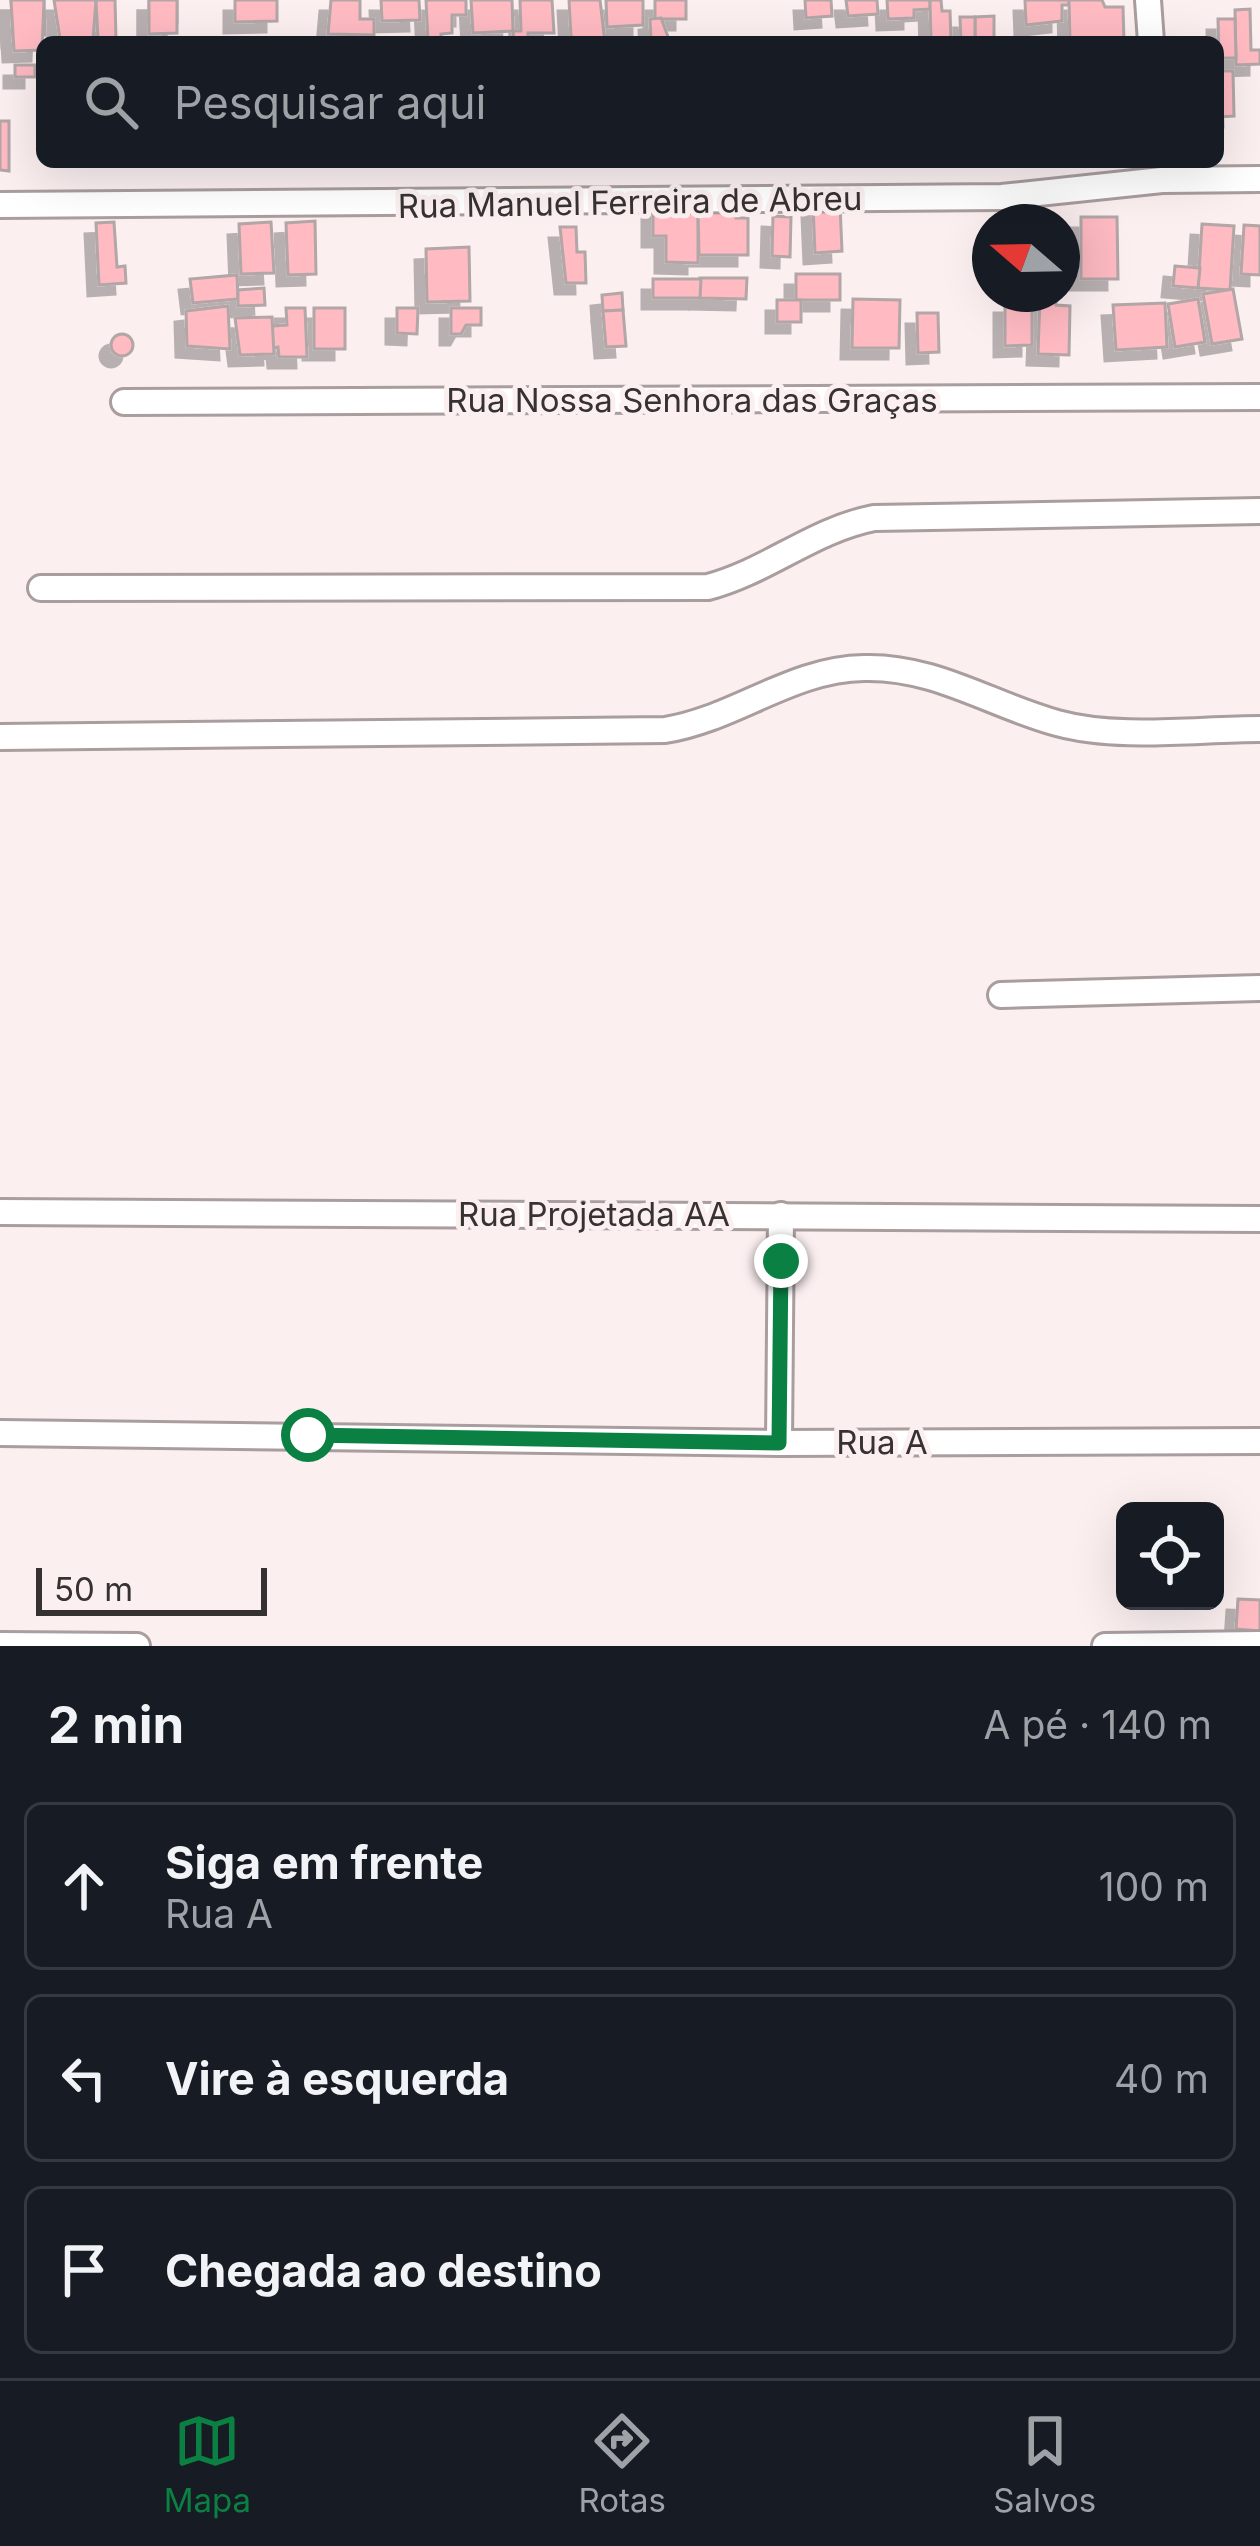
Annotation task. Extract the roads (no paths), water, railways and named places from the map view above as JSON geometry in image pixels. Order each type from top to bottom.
[{"type":"street","points":[[1148,0],[1151,36]]},
{"type":"street","name":"Rua Manuel Ferreira de Abreu","points":[[0,205],[1002,197],[1161,171],[1260,179]]},
{"type":"street","name":"Rua Nossa Senhora das Graças","points":[[124,402],[1260,398]]},
{"type":"street","points":[[41,588],[708,587],[737,579],[838,525],[874,518],[1260,511]]},
{"type":"street","points":[[0,737],[664,730],[707,724],[824,670],[870,667],[930,674],[1062,724],[1260,729]]},
{"type":"street","points":[[1000,995],[1260,988]]},
{"type":"street","name":"Rua Projetada AA","points":[[0,1212],[1260,1219]]},
{"type":"street","points":[[779,1443],[781,1215]]},
{"type":"street","name":"Rua A","points":[[0,1433],[779,1443],[1260,1441]]},
{"type":"street","points":[[1105,1646],[1260,1644]]},
{"type":"street","points":[[0,1645],[137,1646]]}]
